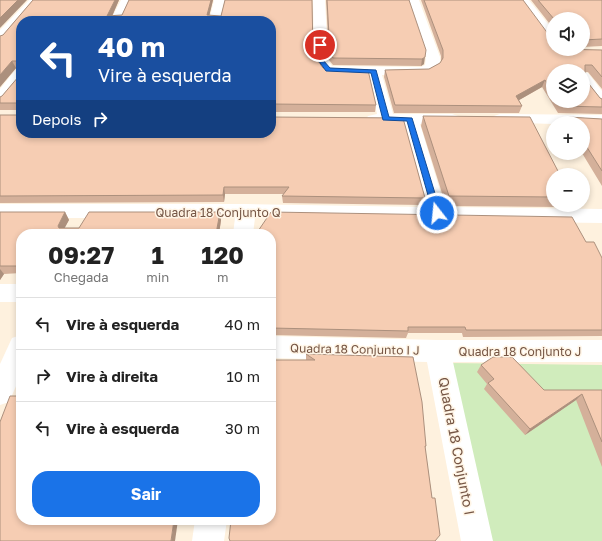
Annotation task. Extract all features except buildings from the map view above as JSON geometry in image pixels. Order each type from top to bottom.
[{"type":"street","points":[[20,16],[35,0]]},
{"type":"street","points":[[119,16],[128,0]]},
{"type":"street","points":[[216,16],[220,0]]},
{"type":"street","points":[[319,0],[320,60],[328,70],[423,71],[432,67],[433,57],[413,0]]},
{"type":"street","points":[[523,0],[546,29]]},
{"type":"street","points":[[0,38],[16,21]]},
{"type":"street","points":[[0,99],[16,71]]},
{"type":"street","points":[[374,71],[386,119]]},
{"type":"street","points":[[590,85],[602,101]]},
{"type":"street","points":[[355,118],[466,119]]},
{"type":"street","points":[[410,119],[437,213]]},
{"type":"street","points":[[482,119],[602,120]]},
{"type":"street","name":"Quadra 18 Conjunto Q","points":[[0,211],[80,220],[246,212],[602,216]]},
{"type":"street","points":[[244,229],[246,212]]},
{"type":"street","points":[[0,293],[16,293]]},
{"type":"street","name":"Quadra 18 Conjunto I J","points":[[276,347],[438,351]]},
{"type":"street","name":"Quadra 18 Conjunto J","points":[[438,351],[602,351]]},
{"type":"street","name":"Quadra 18 Conjunto I","points":[[438,351],[477,541]]},
{"type":"street","points":[[0,393],[16,357]]},
{"type":"street","points":[[208,541],[210,525]]},
{"type":"green space","points":[[449,363],[602,365],[602,541],[486,541]]},
{"type":"route","points":[[320,45],[320,60],[328,70],[374,71],[386,119],[410,119],[437,213]]}]
